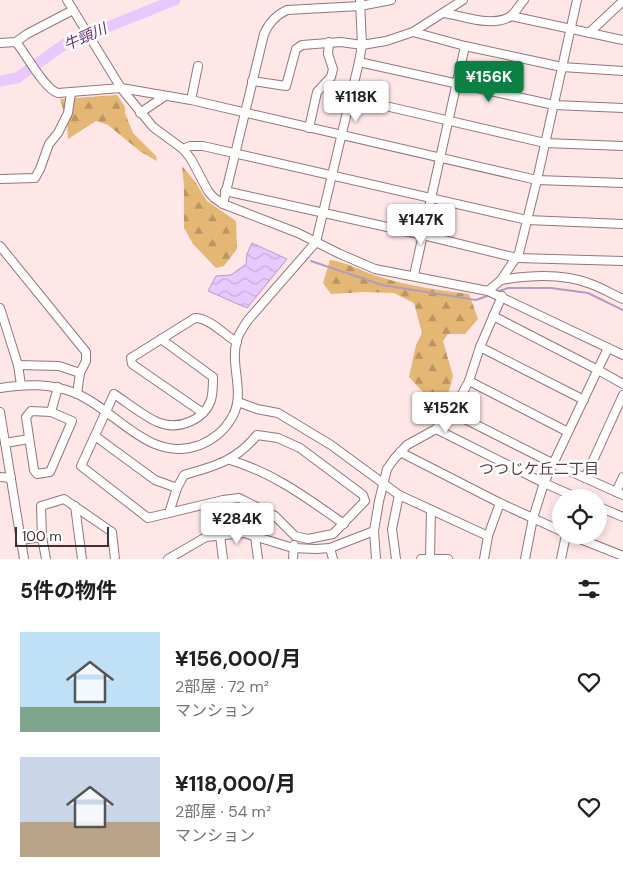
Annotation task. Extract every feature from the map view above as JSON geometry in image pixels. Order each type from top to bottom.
[{"type":"street","points":[[67,0],[120,88],[153,127],[183,149],[191,159],[208,191],[223,204],[298,233],[376,269],[414,275],[488,291],[502,296],[623,355]]},
{"type":"street","points":[[223,204],[264,34],[271,21],[278,14],[287,10],[391,0]]},
{"type":"street","points":[[252,81],[286,86],[296,49],[302,44],[341,42],[362,45],[386,41],[413,32],[463,0]]},
{"type":"street","points":[[512,16],[524,0]]},
{"type":"street","points":[[488,291],[501,280],[517,258],[537,180],[577,0]]},
{"type":"street","points":[[589,33],[623,1]]},
{"type":"street","points":[[0,388],[41,385],[58,387],[77,394],[92,401],[156,446],[175,449],[191,448],[205,443],[221,432],[232,418],[238,402],[235,359],[241,330],[316,242],[359,62],[362,45],[360,3]]},
{"type":"street","points":[[0,43],[16,42],[26,34],[73,10]]},
{"type":"street","points":[[444,13],[489,21],[512,16],[623,40]]},
{"type":"street","points":[[413,32],[465,46],[562,67],[623,70]]},
{"type":"street","points":[[16,42],[52,92],[71,93],[120,88],[191,100],[537,180],[623,183]]},
{"type":"street","points":[[309,128],[317,92],[331,77],[333,69],[328,54],[329,42]]},
{"type":"street","points":[[414,275],[465,46]]},
{"type":"street","points":[[359,62],[554,105],[623,108]]},
{"type":"street","points":[[191,100],[198,66]]},
{"type":"street","points":[[0,180],[35,178],[49,144],[58,133],[68,113],[71,93]]},
{"type":"street","points":[[140,113],[165,96]]},
{"type":"street","points":[[350,98],[545,143],[623,146]]},
{"type":"street","points":[[183,149],[190,146],[204,146],[527,220],[623,224]]},
{"type":"street","points":[[225,191],[517,258],[623,261]]},
{"type":"street","points":[[0,246],[86,352],[86,361],[80,373],[77,394]]},
{"type":"street","points":[[501,280],[523,276],[574,280],[590,284],[623,299]]},
{"type":"street","points":[[376,559],[374,531],[383,484],[388,469],[407,445],[436,429],[451,412],[469,381],[480,347],[502,296]]},
{"type":"street","points":[[0,308],[18,365],[21,385]]},
{"type":"street","points":[[493,316],[623,384]]},
{"type":"street","points":[[203,413],[132,364],[131,358],[190,320],[199,318],[237,342]]},
{"type":"street","points":[[161,339],[213,377],[210,400],[203,413],[192,422],[178,425],[159,424],[114,394],[81,466],[148,518],[169,513],[222,500],[239,498],[275,516],[295,536],[308,539],[333,534],[365,501],[363,496],[300,448],[278,438],[257,435],[247,448],[230,460],[184,475],[169,513]]},
{"type":"street","points":[[480,347],[584,400]]},
{"type":"street","points":[[525,559],[533,518],[544,483],[608,348]]},
{"type":"street","points":[[18,365],[59,366],[80,373]]},
{"type":"street","points":[[469,381],[568,432]]},
{"type":"street","points":[[51,412],[58,387]]},
{"type":"street","points":[[585,478],[623,395]]},
{"type":"street","points":[[238,402],[257,409],[278,413],[331,445],[399,495],[488,536]]},
{"type":"street","points":[[31,411],[51,412],[72,421],[50,472],[37,474],[34,470],[30,439],[26,418],[31,411]]},
{"type":"street","points":[[0,412],[24,559]]},
{"type":"street","points":[[451,412],[554,464],[619,494],[623,477]]},
{"type":"street","points":[[436,429],[558,489]]},
{"type":"street","points":[[95,436],[155,480],[178,488]]},
{"type":"street","points":[[5,443],[30,439]]},
{"type":"street","points":[[400,452],[500,503],[552,527]]},
{"type":"street","points":[[230,460],[253,466],[285,484],[344,524]]},
{"type":"street","points":[[0,477],[11,478]]},
{"type":"street","points":[[396,559],[392,529],[399,495]]},
{"type":"street","points":[[46,559],[42,537],[41,506],[64,499],[112,532],[115,559]]},
{"type":"street","points":[[484,559],[488,536],[500,503]]},
{"type":"street","points":[[75,506],[82,559]]},
{"type":"street","points":[[430,558],[431,510]]},
{"type":"street","points":[[607,510],[623,517]]},
{"type":"street","points":[[168,559],[206,537],[220,535],[244,533],[293,548],[330,548],[374,531]]},
{"type":"street","points":[[220,535],[222,559]]},
{"type":"street","points":[[255,536],[258,559]]},
{"type":"street","points":[[293,559],[295,536]]},
{"type":"street","points":[[21,540],[42,537]]},
{"type":"street","points":[[561,559],[564,544]]},
{"type":"street","points":[[592,544],[623,557]]},
{"type":"street","points":[[330,548],[333,559]]},
{"type":"street","points":[[182,550],[184,559]]},
{"type":"street","points":[[421,559],[448,559]]},
{"type":"green space","points":[[117,95],[125,107],[125,113],[133,133],[156,156],[157,161],[141,152],[108,125],[96,121],[68,139],[67,122],[60,99]]},
{"type":"green space","points":[[182,166],[196,183],[207,201],[236,221],[237,249],[224,266],[216,268],[193,244],[184,228]]},
{"type":"green space","points":[[330,260],[400,282],[469,294],[478,319],[465,334],[448,334],[443,341],[453,376],[446,409],[437,407],[409,377],[416,345],[422,333],[414,303],[394,293],[331,294],[323,283]]},
{"type":"water","points":[[252,243],[287,259],[247,308],[208,291],[216,276],[231,275],[246,264],[247,254]]},
{"type":"waterway","name":"牛頸川","points":[[0,81],[17,78],[65,44],[175,0]]},
{"type":"waterway","points":[[311,261],[382,285],[476,300],[490,295]]},
{"type":"waterway","points":[[497,292],[508,288],[551,288],[588,293],[623,310]]},
{"type":"district","name":"つつじケ丘二丁目","points":[[539,469]]}]
